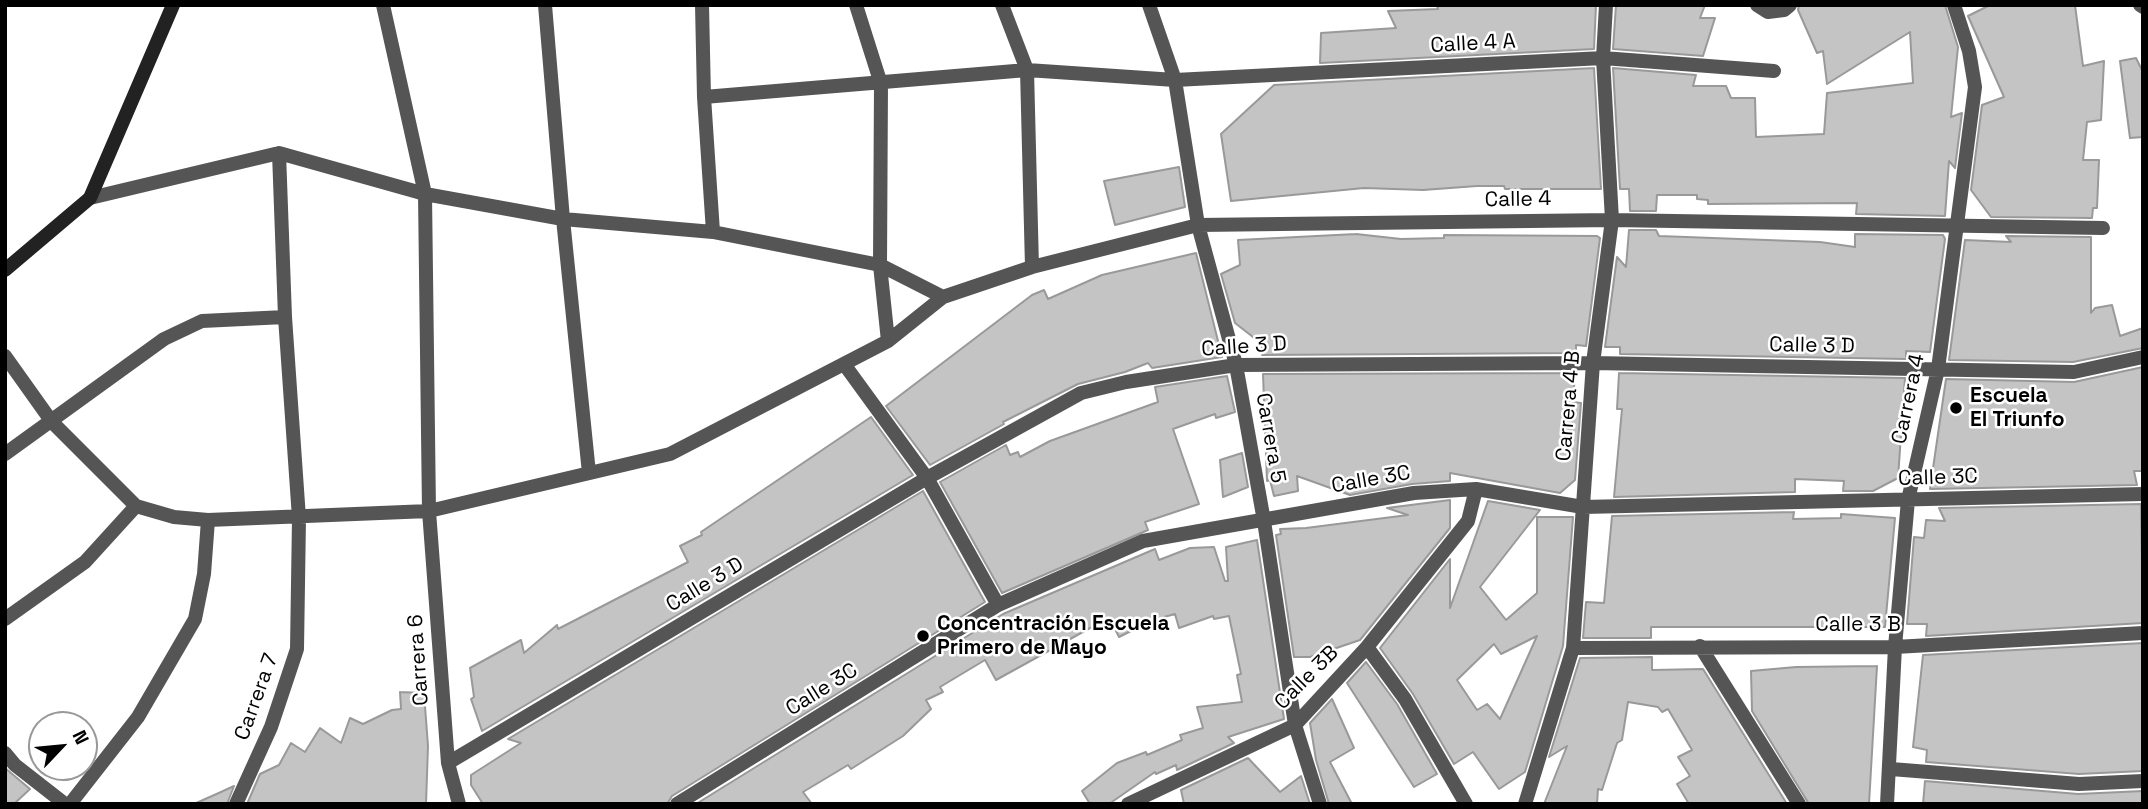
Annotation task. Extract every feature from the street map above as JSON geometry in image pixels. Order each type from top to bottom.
[{"type":"street","points":[[5,270],[90,198],[173,5]]},
{"type":"street","name":"Carrera 6","points":[[383,5],[425,194],[429,511],[448,762],[459,804]]},
{"type":"street","points":[[545,5],[563,219],[589,473]]},
{"type":"street","points":[[702,5],[704,97],[713,232]]},
{"type":"street","points":[[856,5],[881,84],[880,265],[888,341]]},
{"type":"street","points":[[1002,5],[1027,70],[1032,267]]},
{"type":"street","name":"Carrera 5","points":[[1149,5],[1175,80],[1198,225],[1236,365],[1264,521],[1295,725],[1320,804]]},
{"type":"street","name":"Carrera 4 B","points":[[1525,804],[1573,648],[1593,363],[1612,220],[1604,58],[1606,5]]},
{"type":"street","points":[[1756,5],[1768,12],[1784,10],[1790,5]]},
{"type":"street","name":"Carrera 4","points":[[1887,804],[1891,769],[1895,647],[1908,500],[1938,369],[1975,87],[1969,51],[1954,5]]},
{"type":"street","name":"Calle 4 A","points":[[704,97],[1027,70],[1175,80],[1604,58],[1774,71]]},
{"type":"street","points":[[5,356],[52,422],[136,506],[174,517],[208,520],[429,511],[670,454],[888,341],[943,297],[880,265],[713,232],[563,219],[425,194],[279,153],[90,198]]},
{"type":"street","name":"Carrera 7","points":[[236,804],[271,727],[297,649],[299,517],[285,317],[279,153]]},
{"type":"street","name":"Calle 4","points":[[943,297],[1032,267],[1198,225],[1612,220],[2103,228]]},
{"type":"street","points":[[5,454],[164,339],[202,321],[285,317]]},
{"type":"street","name":"Calle 3 D","points":[[448,762],[927,478],[1081,393],[1126,382],[1236,365],[1593,363],[2074,372],[2143,357]]},
{"type":"street","points":[[844,364],[927,478],[999,605]]},
{"type":"street","name":"Calle 3C","points":[[677,804],[999,605],[1143,541],[1414,493],[1476,489],[1583,507],[2143,494]]},
{"type":"street","name":"Calle 3B","points":[[1128,804],[1295,725],[1367,647],[1468,521],[1476,489]]},
{"type":"street","points":[[5,619],[85,562],[136,506]]},
{"type":"street","points":[[5,754],[68,804],[138,717],[195,619],[204,574],[208,520]]},
{"type":"street","name":"Calle 3 B","points":[[1573,648],[1895,647],[2143,633]]},
{"type":"street","points":[[1700,646],[1799,804]]},
{"type":"street","points":[[1367,647],[1405,699],[1466,804]]},
{"type":"street","points":[[1891,769],[2080,783],[2143,781]]},
{"type":"building","points":[[1437,5],[1596,5],[1594,49],[1320,63],[1321,33],[1396,28],[1388,11],[1438,9]]},
{"type":"building","points":[[1616,5],[1705,5],[1700,18],[1715,18],[1703,56],[1613,49]]},
{"type":"building","points":[[1799,5],[1945,5],[1958,47],[1951,117],[1962,113],[1955,168],[1949,161],[1945,216],[1856,214],[1857,203],[1708,204],[1708,200],[1697,199],[1697,195],[1657,195],[1656,211],[1630,211],[1629,189],[1620,189],[1613,68],[1696,75],[1693,86],[1726,86],[1731,98],[1755,98],[1756,137],[1824,134],[1827,93],[1913,83],[1910,32],[1827,84],[1823,51],[1817,53],[1798,10]]},
{"type":"building","points":[[1990,5],[2075,5],[2083,66],[2104,61],[2101,120],[2087,122],[2083,160],[2099,160],[2097,208],[2093,208],[2092,218],[1991,217],[1971,190],[1982,105],[2004,97],[1968,16]]},
{"type":"building","points":[[2136,58],[2143,72],[2143,137],[2130,138],[2120,61]]},
{"type":"building","points":[[1594,68],[1601,189],[1505,189],[1504,186],[1423,190],[1364,188],[1231,201],[1221,134],[1274,85]]},
{"type":"building","points":[[1179,167],[1185,207],[1115,225],[1104,181]]},
{"type":"building","points":[[1629,230],[1656,230],[1659,236],[1820,242],[1855,247],[1855,234],[1943,235],[1945,239],[1930,352],[1906,351],[1906,359],[1620,354],[1620,347],[1605,347],[1617,257],[1626,267]]},
{"type":"building","points":[[1356,234],[1401,239],[1444,238],[1444,235],[1597,236],[1600,238],[1586,346],[1576,345],[1576,353],[1262,355],[1262,344],[1235,323],[1221,274],[1240,265],[1238,240]]},
{"type":"building","points":[[2006,236],[2091,237],[2091,313],[2095,308],[2112,305],[2120,336],[2143,328],[2143,348],[2073,362],[1949,360],[1965,240],[2011,242]]},
{"type":"building","points":[[1196,253],[1222,357],[1152,368],[1148,363],[1078,384],[1003,422],[1004,424],[930,465],[886,406],[1032,295],[1044,290],[1048,299],[1102,275]]},
{"type":"building","points":[[2143,367],[2143,471],[2134,471],[2137,485],[1930,489],[1946,379],[2074,382]]},
{"type":"building","points":[[1575,373],[1573,402],[1581,403],[1575,480],[1560,493],[1450,473],[1450,481],[1412,484],[1350,495],[1297,476],[1298,491],[1274,496],[1270,480],[1267,481],[1263,374]]},
{"type":"building","points":[[1619,373],[1905,378],[1898,478],[1873,491],[1843,491],[1844,481],[1795,479],[1795,492],[1614,497],[1622,409],[1617,409]]},
{"type":"building","points":[[1227,376],[1235,412],[1216,418],[1215,414],[1173,429],[1199,504],[1145,522],[1148,530],[1002,593],[940,482],[1006,445],[1010,455],[1018,452],[1020,457],[1050,441],[1158,402],[1155,387]]},
{"type":"building","points":[[871,417],[913,475],[482,731],[471,699],[474,697],[470,668],[521,640],[524,653],[557,625],[558,629],[688,562],[680,546],[702,535],[701,532]]},
{"type":"building","points":[[1242,453],[1248,487],[1223,497],[1220,460]]},
{"type":"building","points":[[923,491],[985,602],[672,796],[667,804],[483,804],[471,785],[471,775],[521,743],[508,739]]},
{"type":"building","points":[[1450,500],[1450,528],[1360,640],[1310,657],[1294,657],[1276,535],[1281,534],[1280,529],[1408,515],[1387,508]]},
{"type":"building","points":[[1488,501],[1540,510],[1480,587],[1506,620],[1537,593],[1537,517],[1573,517],[1563,646],[1525,772],[1499,789],[1473,752],[1454,764],[1413,694],[1380,648],[1450,559],[1450,608]],"holes":[[[1537,636],[1500,719],[1487,704],[1477,710],[1457,680],[1494,644],[1501,654]]]},
{"type":"building","points":[[2141,504],[2143,623],[1926,636],[1927,624],[1907,624],[1914,537],[1924,538],[1926,520],[1945,521],[1939,508]]},
{"type":"building","points":[[1794,512],[1793,519],[1841,518],[1841,514],[1895,518],[1885,627],[1651,627],[1651,638],[1583,638],[1586,602],[1604,603],[1612,516]]},
{"type":"building","points":[[1257,540],[1284,719],[1228,737],[1234,743],[1177,770],[1176,765],[1156,774],[1155,772],[1109,804],[1090,804],[1082,791],[1117,763],[1146,752],[1147,755],[1182,740],[1180,735],[1203,728],[1197,707],[1242,702],[1237,675],[1241,674],[1229,616],[1214,619],[1213,616],[1179,628],[1175,614],[1153,620],[1119,637],[1112,623],[1104,627],[1101,622],[996,680],[985,660],[940,687],[943,692],[926,700],[931,709],[903,736],[851,769],[848,765],[803,792],[812,804],[696,804],[1003,614],[1155,549],[1159,560],[1190,548],[1214,547],[1225,581],[1228,581],[1226,547]]},
{"type":"building","points":[[2143,643],[2143,771],[2079,774],[1926,762],[1927,750],[1913,747],[1923,655]]},
{"type":"building","points":[[1652,657],[1652,670],[1703,669],[1787,804],[1689,804],[1677,784],[1690,776],[1678,757],[1692,750],[1668,709],[1662,712],[1658,707],[1628,702],[1622,740],[1617,743],[1602,790],[1598,789],[1597,804],[1544,804],[1567,746],[1549,757],[1580,658]]},
{"type":"building","points":[[1366,662],[1397,704],[1437,774],[1414,787],[1347,683]]},
{"type":"building","points":[[1877,666],[1869,804],[1809,804],[1752,711],[1751,671],[1796,667]]},
{"type":"building","points":[[400,692],[424,693],[428,746],[426,804],[247,804],[260,774],[279,765],[291,743],[305,752],[320,728],[341,743],[350,718],[363,724],[392,710],[401,709]]},
{"type":"building","points":[[1332,699],[1354,748],[1330,762],[1352,804],[1329,804],[1316,760],[1310,723]]},
{"type":"building","points":[[1248,758],[1280,792],[1301,776],[1310,804],[1184,804],[1181,790]]},
{"type":"building","points":[[5,768],[30,789],[14,804],[5,804]]},
{"type":"building","points":[[1925,781],[2078,794],[2143,791],[2143,804],[1923,804]]},
{"type":"building","points":[[234,786],[227,804],[194,804],[221,792]]},
{"type":"place","name":"Escuela El Triunfo","points":[[1956,408]]},
{"type":"place","name":"Concentración Escuela Primero de Mayo","points":[[923,636]]}]
